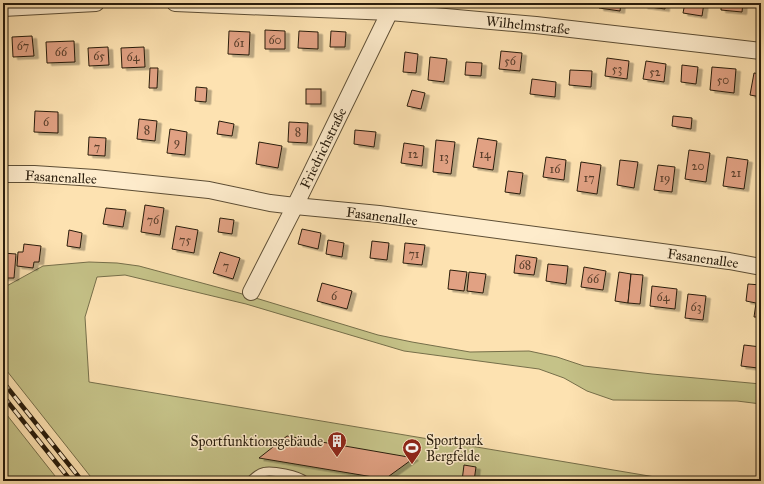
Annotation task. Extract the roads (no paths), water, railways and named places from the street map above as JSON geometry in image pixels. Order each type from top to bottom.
[{"type":"street","points":[[3,8],[96,3]]},
{"type":"street","name":"Wilhelmstraße","points":[[175,3],[392,7],[761,51]]},
{"type":"street","name":"Friedrichstraße","points":[[251,292],[295,206],[392,7]]},
{"type":"street","name":"Fasanenallee","points":[[3,174],[34,174],[95,178],[209,190],[270,203],[379,214],[729,261],[761,267]]},
{"type":"lane","points":[[250,481],[260,473],[266,472],[295,476],[305,481]]},
{"type":"railway","points":[[3,382],[82,481]]},
{"type":"railway","points":[[3,396],[71,481]]},
{"type":"place","name":"Sportfunktionsgebäude","points":[[337,458]]},
{"type":"place","name":"Sportpark Bergfelde","points":[[412,465]]}]
